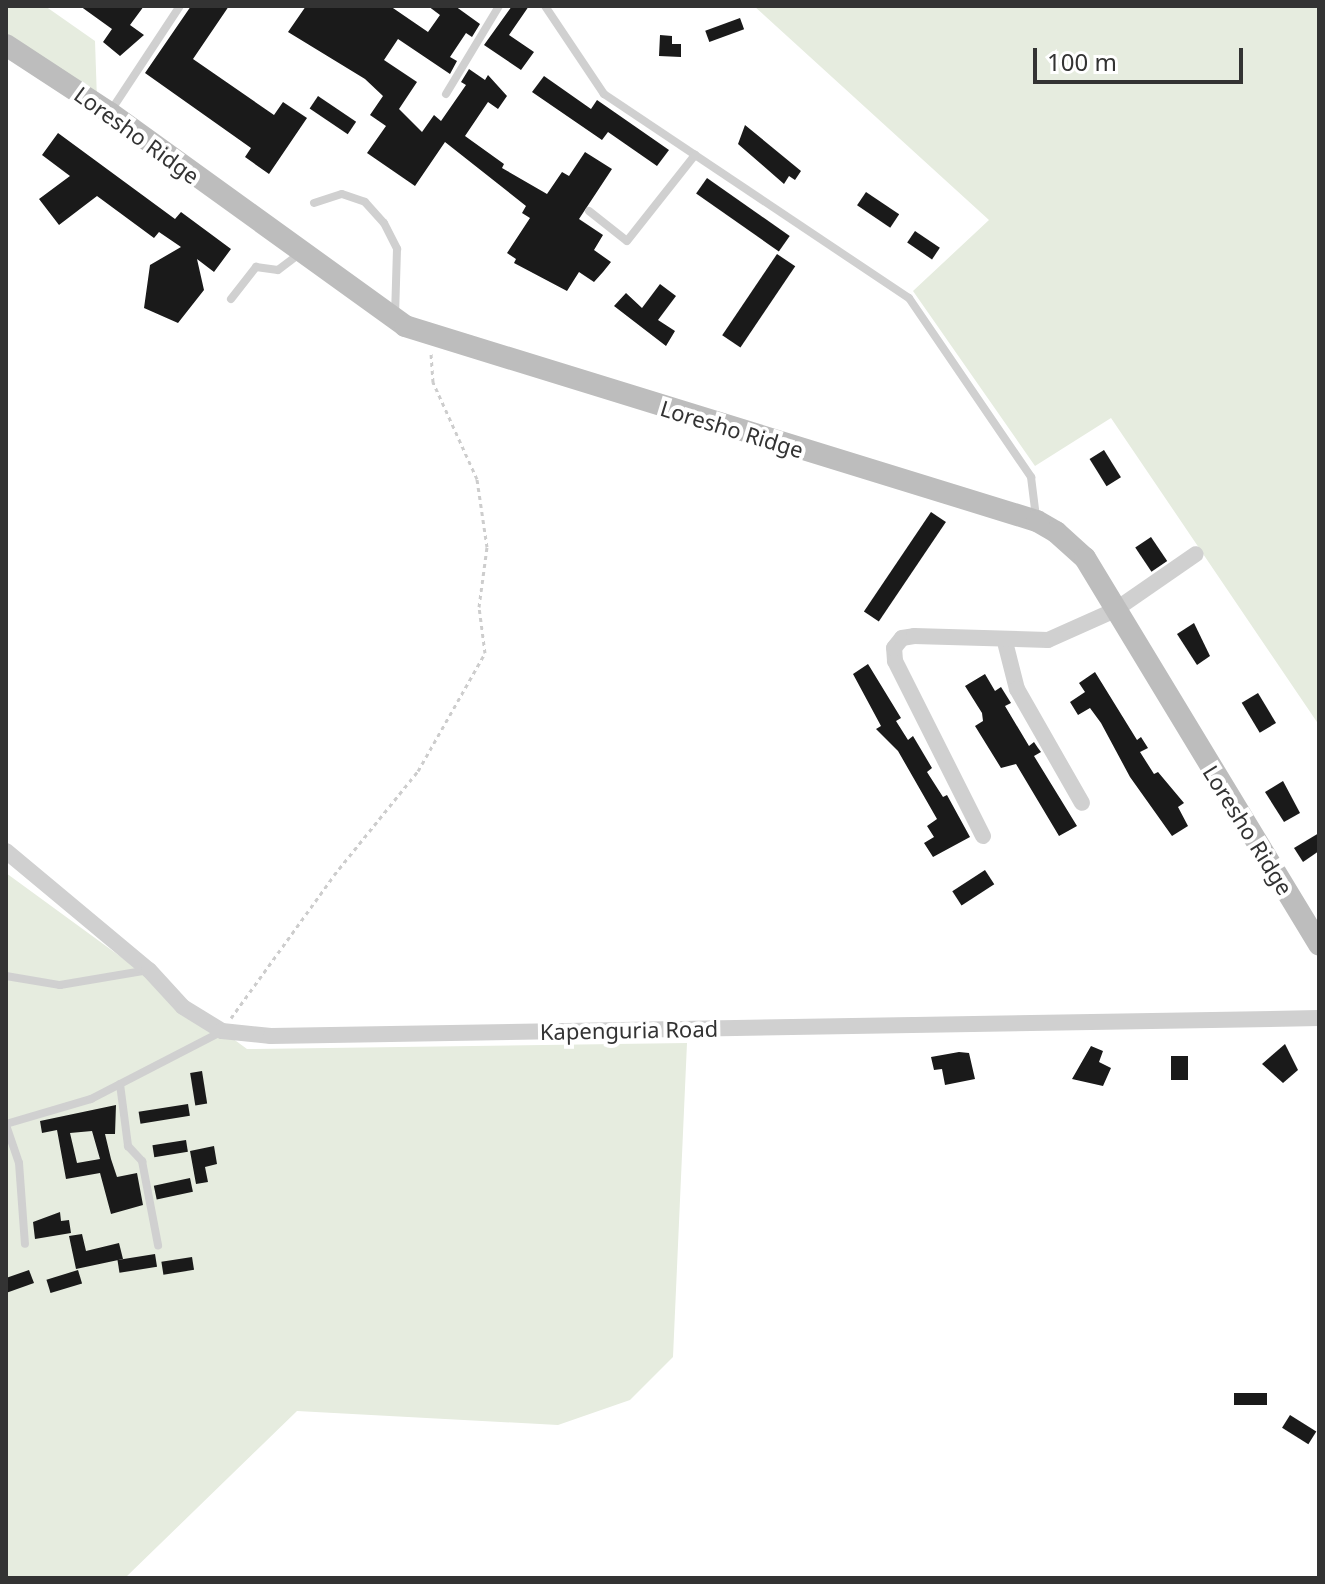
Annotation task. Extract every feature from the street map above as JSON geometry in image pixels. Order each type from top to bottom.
[{"type":"street","name":"Loresho Ridge","points":[[6,45],[110,113],[299,254],[395,321],[430,338],[1037,521],[1085,558],[1318,942]]},
{"type":"street","points":[[983,836],[895,661],[894,648],[902,638],[914,636],[1005,642],[1048,640],[1115,610],[1196,554]]},
{"type":"street","points":[[1005,642],[1017,689],[1082,803]]},
{"type":"street","name":"Kapenguria Road","points":[[6,851],[149,970],[183,1007],[222,1031],[271,1036],[1319,1018]]},
{"type":"lane","points":[[110,113],[180,6]]},
{"type":"lane","points":[[446,94],[499,6]]},
{"type":"lane","points":[[545,6],[604,94],[909,298],[1031,477],[1037,521]]},
{"type":"lane","points":[[589,211],[627,241],[695,155]]},
{"type":"lane","points":[[314,203],[342,194],[365,202],[384,223],[397,249],[395,321]]},
{"type":"lane","points":[[231,299],[256,267],[278,270],[299,254]]},
{"type":"lane","points":[[6,976],[60,985],[149,970]]},
{"type":"lane","points":[[25,1244],[19,1163],[6,1124],[91,1099],[222,1031]]},
{"type":"lane","points":[[120,1084],[128,1146],[142,1161],[158,1245]]},
{"type":"path","points":[[222,1031],[334,875],[418,771],[485,653],[479,607],[487,547],[477,479],[433,382],[430,338]]},
{"type":"shaded area","points":[[6,6],[45,6],[95,41],[97,100],[6,35]]},
{"type":"shaded area","points":[[754,6],[1319,6],[1319,725],[1111,418],[1035,466],[913,291],[989,220]]},
{"type":"shaded area","points":[[6,873],[247,1049],[687,1043],[673,1357],[630,1400],[558,1425],[297,1411],[125,1578],[6,1578]]},
{"type":"building","points":[[80,6],[144,6],[130,25],[144,35],[120,56],[103,42],[112,29]]},
{"type":"building","points":[[191,6],[229,6],[193,59],[274,115],[283,102],[307,118],[269,174],[245,157],[251,148],[145,73]]},
{"type":"building","points":[[306,6],[390,6],[428,32],[440,15],[428,6],[455,6],[480,24],[472,37],[466,33],[450,57],[457,61],[450,74],[398,39],[384,60],[417,82],[399,109],[422,132],[434,115],[441,121],[466,85],[461,82],[469,69],[485,80],[488,75],[507,96],[498,109],[488,102],[465,136],[504,164],[502,168],[547,194],[562,172],[569,176],[585,152],[612,169],[579,219],[603,235],[594,250],[611,262],[594,282],[579,272],[567,291],[514,263],[516,259],[507,253],[530,218],[522,213],[526,206],[445,142],[415,186],[367,153],[386,126],[370,115],[383,96],[365,79],[288,32]]},
{"type":"building","points":[[512,6],[529,6],[509,35],[534,52],[521,70],[484,45]]},
{"type":"building","points":[[740,18],[744,29],[709,42],[705,31]]},
{"type":"building","points":[[660,35],[672,36],[672,44],[681,44],[681,57],[659,56]]},
{"type":"building","points":[[544,76],[591,109],[597,100],[669,150],[657,166],[608,132],[602,140],[532,92]]},
{"type":"building","points":[[318,96],[356,122],[348,134],[310,108]]},
{"type":"building","points":[[745,125],[801,171],[795,180],[789,176],[784,184],[738,144]]},
{"type":"building","points":[[58,133],[175,219],[181,212],[231,249],[214,272],[197,259],[204,290],[178,323],[144,308],[150,265],[181,247],[159,232],[154,238],[97,196],[59,225],[39,199],[70,176],[42,155]]},
{"type":"building","points":[[707,178],[790,236],[779,251],[696,194]]},
{"type":"building","points":[[866,192],[899,214],[890,228],[857,205]]},
{"type":"building","points":[[915,231],[940,248],[932,259],[907,243]]},
{"type":"building","points":[[777,254],[795,266],[740,348],[722,335]]},
{"type":"building","points":[[660,284],[676,296],[658,320],[675,331],[666,346],[614,306],[626,293],[642,308]]},
{"type":"building","points":[[1104,450],[1121,477],[1107,486],[1090,459]]},
{"type":"building","points":[[931,512],[946,522],[879,622],[864,611]]},
{"type":"building","points":[[1151,537],[1167,561],[1151,572],[1135,548]]},
{"type":"building","points":[[1194,623],[1210,656],[1197,665],[1177,634]]},
{"type":"building","points":[[868,664],[901,718],[896,721],[908,740],[913,736],[932,768],[927,772],[943,797],[947,795],[970,837],[933,857],[924,843],[934,837],[927,826],[937,819],[898,751],[876,729],[881,726],[853,674]]},
{"type":"building","points":[[1095,672],[1137,740],[1141,737],[1148,748],[1140,752],[1154,774],[1158,772],[1184,803],[1178,807],[1188,826],[1172,836],[1130,777],[1090,708],[1078,715],[1070,702],[1085,692],[1079,683]]},
{"type":"building","points":[[985,674],[995,691],[1001,687],[1011,703],[1005,706],[1029,746],[1034,742],[1041,752],[1034,756],[1077,826],[1059,836],[1016,764],[1001,768],[975,726],[983,721],[982,713],[965,686]]},
{"type":"building","points":[[1258,693],[1276,723],[1260,733],[1242,703]]},
{"type":"building","points":[[1283,781],[1300,813],[1284,822],[1265,792]]},
{"type":"building","points":[[1319,833],[1319,851],[1303,862],[1294,848]]},
{"type":"building","points":[[985,870],[994,884],[962,905],[952,891]]},
{"type":"building","points":[[1285,1044],[1298,1070],[1283,1083],[1262,1064]]},
{"type":"building","points":[[1091,1046],[1103,1051],[1099,1062],[1111,1068],[1103,1086],[1072,1079]]},
{"type":"building","points":[[969,1053],[975,1079],[945,1085],[942,1069],[934,1070],[931,1057]]},
{"type":"building","points":[[1171,1056],[1188,1056],[1188,1080],[1171,1080]]},
{"type":"building","points":[[202,1071],[207,1104],[195,1105],[190,1073]]},
{"type":"building","points":[[188,1104],[190,1116],[140,1124],[139,1112]]},
{"type":"building","points":[[116,1105],[115,1134],[105,1134],[111,1159],[117,1177],[137,1173],[143,1205],[111,1214],[100,1173],[66,1179],[57,1130],[42,1133],[40,1121]],"holes":[[[92,1131],[100,1159],[77,1163],[70,1133]]]},
{"type":"building","points":[[186,1140],[188,1152],[154,1157],[152,1145]]},
{"type":"building","points":[[214,1146],[217,1164],[205,1167],[208,1182],[196,1184],[190,1151]]},
{"type":"building","points":[[190,1178],[193,1192],[157,1199],[154,1186]]},
{"type":"building","points":[[60,1212],[61,1221],[69,1220],[71,1233],[35,1239],[33,1222]]},
{"type":"building","points":[[82,1234],[86,1251],[119,1243],[123,1259],[76,1269],[69,1236]]},
{"type":"building","points":[[155,1254],[157,1267],[120,1273],[117,1260]]},
{"type":"building","points":[[192,1257],[194,1270],[163,1275],[161,1262]]},
{"type":"building","points":[[29,1270],[34,1283],[6,1293],[6,1278]]},
{"type":"building","points":[[78,1270],[82,1283],[51,1293],[46,1280]]},
{"type":"building","points":[[1234,1393],[1267,1393],[1267,1405],[1234,1405]]},
{"type":"building","points":[[1290,1415],[1316,1431],[1308,1444],[1282,1428]]}]
